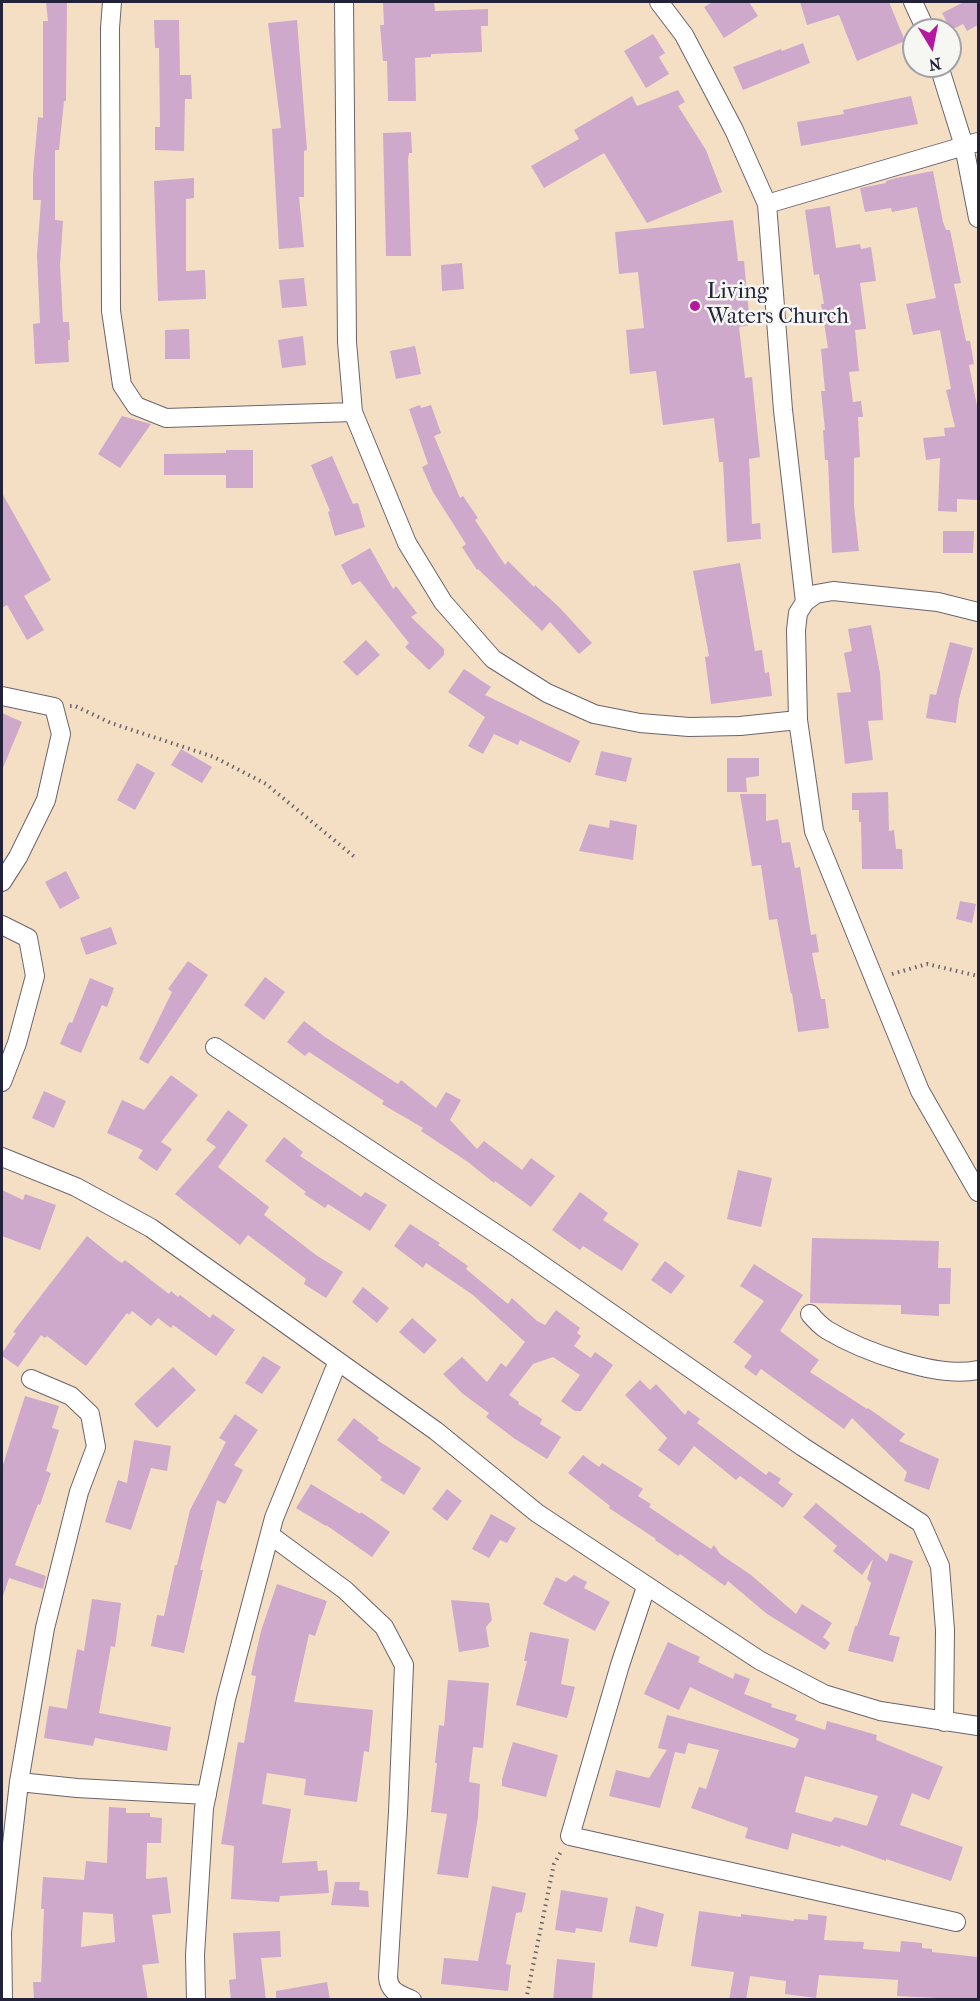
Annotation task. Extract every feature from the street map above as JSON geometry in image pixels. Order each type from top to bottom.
[{"type":"street","points":[[112,2],[110,28],[111,311],[122,385],[136,406],[166,418],[354,412]]},
{"type":"street","points":[[344,2],[347,342],[354,412],[407,543],[443,602],[493,659],[547,693],[594,714],[640,723],[689,727],[740,726],[798,720]]},
{"type":"street","points":[[659,2],[684,35],[734,130],[767,204],[783,410],[805,602]]},
{"type":"street","points":[[913,2],[920,18]]},
{"type":"street","points":[[944,78],[971,144],[978,218]]},
{"type":"street","points":[[767,204],[971,144]]},
{"type":"street","points":[[978,612],[938,602],[833,591],[816,594],[805,602],[798,613],[796,630],[798,720],[814,831],[920,1091],[978,1192]]},
{"type":"street","points":[[2,696],[54,707],[61,734],[46,800],[18,857],[2,882]]},
{"type":"street","points":[[2,925],[28,938],[35,976],[17,1042],[2,1082]]},
{"type":"street","points":[[215,1047],[519,1249],[803,1447],[921,1523],[940,1566],[945,1630],[944,1722]]},
{"type":"street","points":[[2,1157],[76,1186],[151,1228],[436,1431],[537,1513],[759,1660],[824,1694],[880,1711],[978,1726]]},
{"type":"street","points":[[810,1314],[825,1329],[885,1357],[924,1367],[968,1372],[978,1370]]},
{"type":"street","points":[[196,2000],[195,1955],[204,1808],[226,1699],[274,1518],[338,1361]]},
{"type":"street","points":[[3,2000],[2,1932],[18,1782],[45,1628],[79,1492],[96,1447],[90,1414],[71,1396],[31,1379]]},
{"type":"street","points":[[270,1535],[345,1590],[384,1628],[404,1665],[388,1985],[395,1993],[412,2000]]},
{"type":"street","points":[[646,1587],[620,1665],[570,1836],[956,1922]]},
{"type":"street","points":[[18,1782],[77,1788],[207,1795]]},
{"type":"path","points":[[54,707],[75,706],[111,723],[214,757],[266,784],[357,859]]},
{"type":"path","points":[[874,979],[927,964],[978,976]]},
{"type":"path","points":[[526,2000],[554,1864],[570,1836]]},
{"type":"building","points":[[46,2],[67,2],[66,101],[64,101],[59,150],[55,150],[55,220],[63,221],[60,265],[63,322],[69,322],[70,340],[68,340],[69,362],[35,364],[33,324],[40,323],[37,255],[41,200],[33,200],[33,174],[38,117],[43,118],[43,21],[48,21]]},
{"type":"building","points":[[383,2],[434,2],[435,11],[488,9],[488,26],[481,26],[482,52],[431,54],[431,57],[415,58],[416,101],[388,101],[387,61],[383,61],[380,25],[384,25]]},
{"type":"building","points":[[713,2],[749,2],[758,16],[724,38],[704,7]]},
{"type":"building","points":[[800,2],[889,2],[902,34],[902,42],[857,61],[839,15],[807,25]]},
{"type":"building","points":[[964,2],[978,2],[978,25],[967,31],[962,24],[962,18],[945,18],[942,13]]},
{"type":"building","points":[[154,20],[179,20],[180,75],[191,75],[192,99],[185,99],[184,151],[155,150],[155,127],[160,127],[159,48],[155,48]]},
{"type":"building","points":[[297,20],[307,150],[304,151],[304,197],[299,197],[304,247],[279,249],[272,129],[281,128],[268,23]]},
{"type":"building","points":[[653,34],[665,53],[659,57],[669,74],[646,88],[624,51]]},
{"type":"building","points":[[803,43],[810,63],[743,90],[733,67]]},
{"type":"building","points":[[678,90],[685,102],[678,106],[706,150],[722,192],[647,223],[604,153],[544,188],[531,166],[579,139],[574,130],[632,96],[637,106]]},
{"type":"building","points":[[911,96],[918,124],[801,146],[797,122],[844,114],[843,110]]},
{"type":"building","points":[[411,132],[412,153],[409,153],[408,160],[411,256],[386,256],[383,133]]},
{"type":"building","points":[[933,171],[943,222],[946,230],[950,230],[961,283],[954,284],[966,341],[970,341],[974,364],[969,365],[978,411],[978,500],[957,499],[957,512],[938,511],[940,458],[926,460],[923,438],[945,436],[944,428],[955,427],[946,390],[951,389],[940,330],[913,335],[906,304],[936,298],[917,207],[892,212],[891,208],[865,212],[860,188]]},
{"type":"building","points":[[194,178],[194,198],[186,199],[186,271],[205,270],[206,299],[158,301],[154,181]]},
{"type":"building","points":[[830,206],[836,248],[860,244],[861,249],[871,247],[876,281],[860,283],[866,329],[855,330],[859,371],[849,372],[853,402],[861,401],[863,417],[858,417],[860,457],[854,458],[854,506],[859,551],[832,553],[828,460],[825,460],[821,391],[825,391],[821,349],[828,348],[819,274],[814,275],[805,210]]},
{"type":"building","name":"Living Waters Church","points":[[733,220],[738,261],[744,261],[750,325],[739,327],[745,378],[752,377],[760,457],[749,459],[752,524],[760,523],[761,539],[727,542],[723,462],[719,462],[714,418],[663,425],[656,371],[630,374],[626,330],[644,328],[638,272],[619,274],[615,232]]},
{"type":"building","points":[[462,263],[464,289],[442,291],[441,265]]},
{"type":"building","points":[[304,278],[307,306],[282,308],[279,280]]},
{"type":"building","points":[[189,329],[190,359],[165,359],[165,330]]},
{"type":"building","points":[[303,336],[306,365],[282,368],[278,340]]},
{"type":"building","points":[[415,346],[421,374],[396,379],[390,351]]},
{"type":"building","points":[[420,405],[421,408],[431,405],[441,433],[434,436],[460,498],[463,496],[478,518],[475,520],[505,565],[508,561],[534,587],[535,585],[592,643],[579,654],[550,622],[542,631],[477,570],[462,547],[466,544],[433,492],[422,467],[428,464],[409,409]]},
{"type":"building","points":[[122,416],[151,424],[120,468],[98,454]]},
{"type":"building","points":[[226,450],[253,450],[253,488],[226,488],[226,475],[164,475],[164,454],[226,453]]},
{"type":"building","points":[[332,456],[353,504],[358,503],[365,527],[335,536],[328,512],[330,511],[311,465]]},
{"type":"building","points":[[2,493],[51,580],[24,596],[44,630],[27,640],[7,605],[2,608]]},
{"type":"building","points":[[943,531],[974,531],[973,553],[943,553]]},
{"type":"building","points":[[370,548],[393,589],[396,586],[417,613],[411,617],[444,649],[444,655],[429,670],[405,647],[409,643],[360,581],[352,585],[341,565]]},
{"type":"building","points":[[740,563],[755,651],[762,650],[765,673],[769,672],[772,696],[711,704],[705,657],[709,656],[693,571]]},
{"type":"building","points":[[871,625],[880,673],[883,720],[868,721],[873,760],[845,764],[837,693],[851,692],[844,653],[852,651],[848,629]]},
{"type":"building","points":[[366,640],[380,655],[357,676],[343,662]]},
{"type":"building","points":[[950,642],[973,648],[959,699],[956,723],[926,718],[930,694],[936,695]]},
{"type":"building","points":[[464,669],[491,687],[485,695],[580,741],[570,763],[520,740],[518,745],[494,734],[483,754],[468,746],[485,717],[448,692]]},
{"type":"building","points":[[2,713],[22,722],[2,770]]},
{"type":"building","points":[[181,749],[212,767],[202,783],[171,765]]},
{"type":"building","points":[[601,751],[632,758],[626,782],[595,775]]},
{"type":"building","points":[[727,758],[759,758],[759,776],[746,778],[747,792],[727,792]]},
{"type":"building","points":[[137,763],[155,773],[135,810],[117,800]]},
{"type":"building","points":[[888,792],[889,831],[894,830],[896,849],[902,849],[903,869],[862,869],[861,822],[859,822],[859,810],[852,810],[852,793]]},
{"type":"building","points":[[740,794],[766,794],[766,821],[778,819],[782,843],[790,842],[795,868],[800,867],[811,935],[816,934],[819,952],[812,953],[821,999],[825,999],[829,1028],[798,1032],[777,919],[769,920],[761,865],[752,866]]},
{"type":"building","points":[[610,820],[637,825],[633,860],[579,851],[589,824],[609,828]]},
{"type":"building","points":[[66,871],[80,898],[60,909],[45,882]]},
{"type":"building","points":[[960,901],[976,904],[972,923],[956,919]]},
{"type":"building","points":[[111,927],[117,944],[86,955],[80,938]]},
{"type":"building","points":[[188,961],[208,975],[148,1064],[139,1059],[172,992],[168,989]]},
{"type":"building","points":[[265,977],[285,992],[264,1020],[244,1005]]},
{"type":"building","points":[[90,978],[114,988],[107,1007],[102,1005],[81,1053],[60,1044],[69,1022],[72,1023]]},
{"type":"building","points":[[304,1021],[398,1084],[401,1080],[436,1108],[446,1092],[461,1100],[450,1120],[477,1149],[484,1141],[522,1170],[531,1158],[555,1176],[531,1207],[421,1131],[423,1128],[382,1104],[384,1101],[309,1052],[305,1056],[287,1042]]},
{"type":"building","points":[[171,1075],[198,1095],[161,1142],[172,1149],[157,1171],[138,1158],[143,1150],[107,1133],[122,1100],[144,1110]]},
{"type":"building","points":[[44,1091],[66,1101],[54,1128],[32,1118]]},
{"type":"building","points":[[228,1110],[248,1125],[218,1167],[269,1207],[264,1215],[316,1255],[343,1272],[326,1298],[304,1284],[306,1279],[248,1235],[240,1245],[175,1194],[216,1147],[206,1140]]},
{"type":"building","points":[[284,1137],[303,1152],[300,1156],[361,1197],[365,1192],[387,1205],[370,1231],[328,1204],[325,1208],[304,1194],[306,1192],[265,1161]]},
{"type":"building","points":[[738,1170],[772,1178],[761,1227],[727,1219]]},
{"type":"building","points":[[2,1190],[23,1200],[25,1194],[56,1205],[40,1250],[2,1236]]},
{"type":"building","points":[[580,1192],[608,1213],[603,1220],[639,1244],[622,1271],[583,1246],[580,1250],[552,1230]]},
{"type":"building","points":[[410,1224],[440,1243],[438,1245],[468,1266],[466,1269],[508,1304],[512,1298],[537,1321],[545,1325],[556,1310],[580,1328],[577,1333],[581,1336],[574,1346],[591,1358],[595,1352],[613,1365],[581,1411],[575,1411],[561,1401],[580,1375],[553,1357],[533,1364],[509,1395],[519,1402],[518,1404],[542,1419],[540,1424],[561,1437],[547,1459],[486,1417],[489,1413],[463,1394],[443,1374],[462,1357],[487,1382],[501,1363],[506,1367],[525,1342],[473,1295],[426,1263],[423,1268],[394,1246]]},
{"type":"building","points":[[87,1236],[117,1260],[122,1263],[125,1260],[169,1294],[171,1291],[178,1297],[180,1295],[210,1318],[213,1314],[235,1330],[216,1356],[173,1325],[171,1328],[158,1318],[151,1326],[132,1311],[129,1315],[127,1313],[86,1366],[47,1336],[45,1338],[41,1335],[18,1367],[2,1356],[16,1333],[13,1332]]},
{"type":"building","points":[[812,1238],[939,1241],[938,1268],[951,1268],[950,1304],[939,1304],[939,1316],[901,1314],[901,1305],[810,1303]]},
{"type":"building","points":[[665,1261],[685,1276],[671,1294],[651,1280]]},
{"type":"building","points":[[754,1264],[803,1295],[780,1331],[819,1360],[810,1372],[905,1434],[899,1441],[939,1459],[929,1490],[904,1481],[907,1472],[852,1418],[844,1429],[761,1369],[756,1376],[744,1367],[752,1356],[733,1342],[764,1301],[740,1286]]},
{"type":"building","points":[[363,1287],[389,1308],[377,1323],[352,1302]]},
{"type":"building","points":[[412,1318],[437,1340],[424,1354],[399,1332]]},
{"type":"building","points":[[263,1356],[281,1367],[262,1394],[245,1383]]},
{"type":"building","points":[[173,1367],[196,1390],[157,1428],[134,1404]]},
{"type":"building","points":[[640,1380],[650,1390],[656,1384],[685,1415],[688,1410],[700,1419],[697,1423],[766,1475],[769,1471],[781,1479],[778,1483],[793,1494],[783,1508],[740,1476],[736,1480],[694,1446],[679,1466],[658,1450],[667,1438],[625,1395]]},
{"type":"building","points":[[25,1396],[59,1406],[52,1428],[59,1430],[46,1471],[51,1473],[15,1565],[46,1576],[43,1589],[9,1578],[3,1596],[2,1468]]},
{"type":"building","points":[[235,1414],[258,1430],[234,1465],[243,1470],[225,1504],[217,1500],[200,1570],[203,1570],[184,1653],[151,1646],[157,1615],[164,1616],[190,1510],[226,1442],[219,1438]]},
{"type":"building","points":[[354,1418],[379,1438],[377,1440],[421,1468],[404,1495],[380,1480],[382,1477],[337,1440]]},
{"type":"building","points":[[134,1440],[171,1446],[167,1471],[151,1468],[131,1530],[105,1522],[118,1480],[127,1483]]},
{"type":"building","points":[[583,1455],[599,1467],[602,1463],[643,1489],[638,1496],[651,1504],[649,1507],[711,1549],[714,1545],[720,1554],[751,1575],[796,1614],[802,1604],[832,1623],[823,1637],[830,1643],[825,1650],[767,1614],[728,1581],[725,1586],[609,1508],[610,1506],[568,1473]]},
{"type":"building","points":[[311,1484],[360,1514],[361,1512],[390,1532],[372,1557],[326,1525],[296,1508]]},
{"type":"building","points":[[447,1489],[462,1501],[447,1521],[432,1509]]},
{"type":"building","points":[[816,1503],[887,1562],[890,1553],[913,1561],[889,1635],[900,1637],[893,1662],[848,1651],[871,1583],[867,1579],[873,1559],[862,1575],[833,1551],[837,1546],[803,1517]]},
{"type":"building","points":[[491,1514],[516,1528],[507,1543],[500,1540],[489,1558],[472,1549]]},
{"type":"building","points":[[574,1575],[587,1582],[584,1588],[610,1602],[595,1631],[543,1604],[556,1577],[566,1582]]},
{"type":"building","points":[[277,1584],[327,1601],[315,1636],[309,1634],[294,1702],[373,1710],[369,1752],[364,1751],[357,1802],[304,1795],[306,1779],[267,1773],[262,1804],[291,1809],[282,1863],[317,1861],[318,1871],[327,1870],[329,1893],[280,1896],[279,1902],[231,1899],[234,1846],[221,1844],[238,1742],[244,1743],[256,1676],[251,1675],[261,1631]]},
{"type":"building","points":[[92,1599],[121,1603],[115,1647],[111,1646],[99,1713],[171,1727],[167,1751],[95,1738],[93,1746],[44,1738],[49,1706],[67,1709],[77,1649],[84,1651]]},
{"type":"building","points":[[451,1600],[489,1603],[492,1620],[486,1627],[489,1647],[459,1652]]},
{"type":"building","points":[[530,1632],[569,1639],[561,1684],[575,1687],[567,1718],[516,1705],[527,1661],[524,1661]]},
{"type":"building","points":[[668,1642],[700,1657],[698,1662],[733,1679],[735,1673],[750,1679],[744,1694],[772,1704],[771,1707],[797,1715],[795,1720],[825,1730],[827,1721],[877,1735],[876,1740],[943,1767],[929,1800],[912,1793],[900,1825],[963,1847],[951,1881],[841,1845],[840,1847],[792,1833],[788,1850],[745,1838],[748,1828],[691,1808],[699,1787],[706,1789],[719,1750],[688,1743],[685,1754],[675,1752],[660,1808],[609,1796],[616,1770],[649,1778],[667,1750],[658,1748],[667,1715],[795,1748],[799,1739],[690,1687],[679,1710],[644,1694]],"holes":[[[805,1776],[878,1796],[867,1826],[835,1817],[831,1822],[795,1812]]]},
{"type":"building","points":[[448,1680],[489,1683],[483,1748],[473,1747],[469,1782],[480,1784],[478,1817],[468,1878],[437,1874],[447,1814],[431,1812],[439,1725],[444,1726]]},
{"type":"building","points":[[513,1742],[558,1755],[546,1797],[502,1786]]},
{"type":"building","points":[[109,1807],[126,1808],[126,1813],[150,1813],[150,1817],[162,1818],[161,1843],[147,1843],[146,1879],[167,1877],[171,1913],[152,1915],[159,1963],[142,1965],[148,2000],[34,2000],[33,1982],[41,1982],[43,1877],[84,1880],[86,1861],[107,1863]],"holes":[[[83,1912],[113,1914],[115,1942],[81,1947]]]},
{"type":"building","points":[[335,1882],[360,1882],[359,1890],[368,1891],[369,1907],[331,1905]]},
{"type":"building","points":[[492,1886],[526,1893],[522,1912],[516,1913],[506,1964],[511,1965],[508,1991],[441,1984],[444,1958],[478,1961]]},
{"type":"building","points":[[561,1890],[608,1898],[602,1932],[576,1928],[575,1933],[555,1930]]},
{"type":"building","points":[[636,1906],[664,1914],[657,1947],[629,1942]]},
{"type":"building","points":[[699,1911],[794,1921],[794,1919],[808,1920],[808,1914],[827,1916],[824,1940],[864,1942],[863,1949],[900,1952],[901,1941],[922,1943],[922,1948],[932,1949],[932,1952],[978,1957],[977,2000],[897,1996],[898,1980],[819,1975],[816,1998],[785,1994],[786,1981],[750,1976],[746,2000],[729,2000],[734,1972],[691,1966]]},
{"type":"building","points":[[280,1931],[281,1957],[261,1958],[266,2000],[231,2000],[229,1980],[236,1979],[233,1933]]},
{"type":"building","points":[[557,1959],[595,1963],[592,2000],[553,2000]]},
{"type":"building","points":[[327,1982],[330,2000],[276,2000],[276,1991]]},
{"type":"place","name":"Living Waters Church","points":[[695,306]]}]
